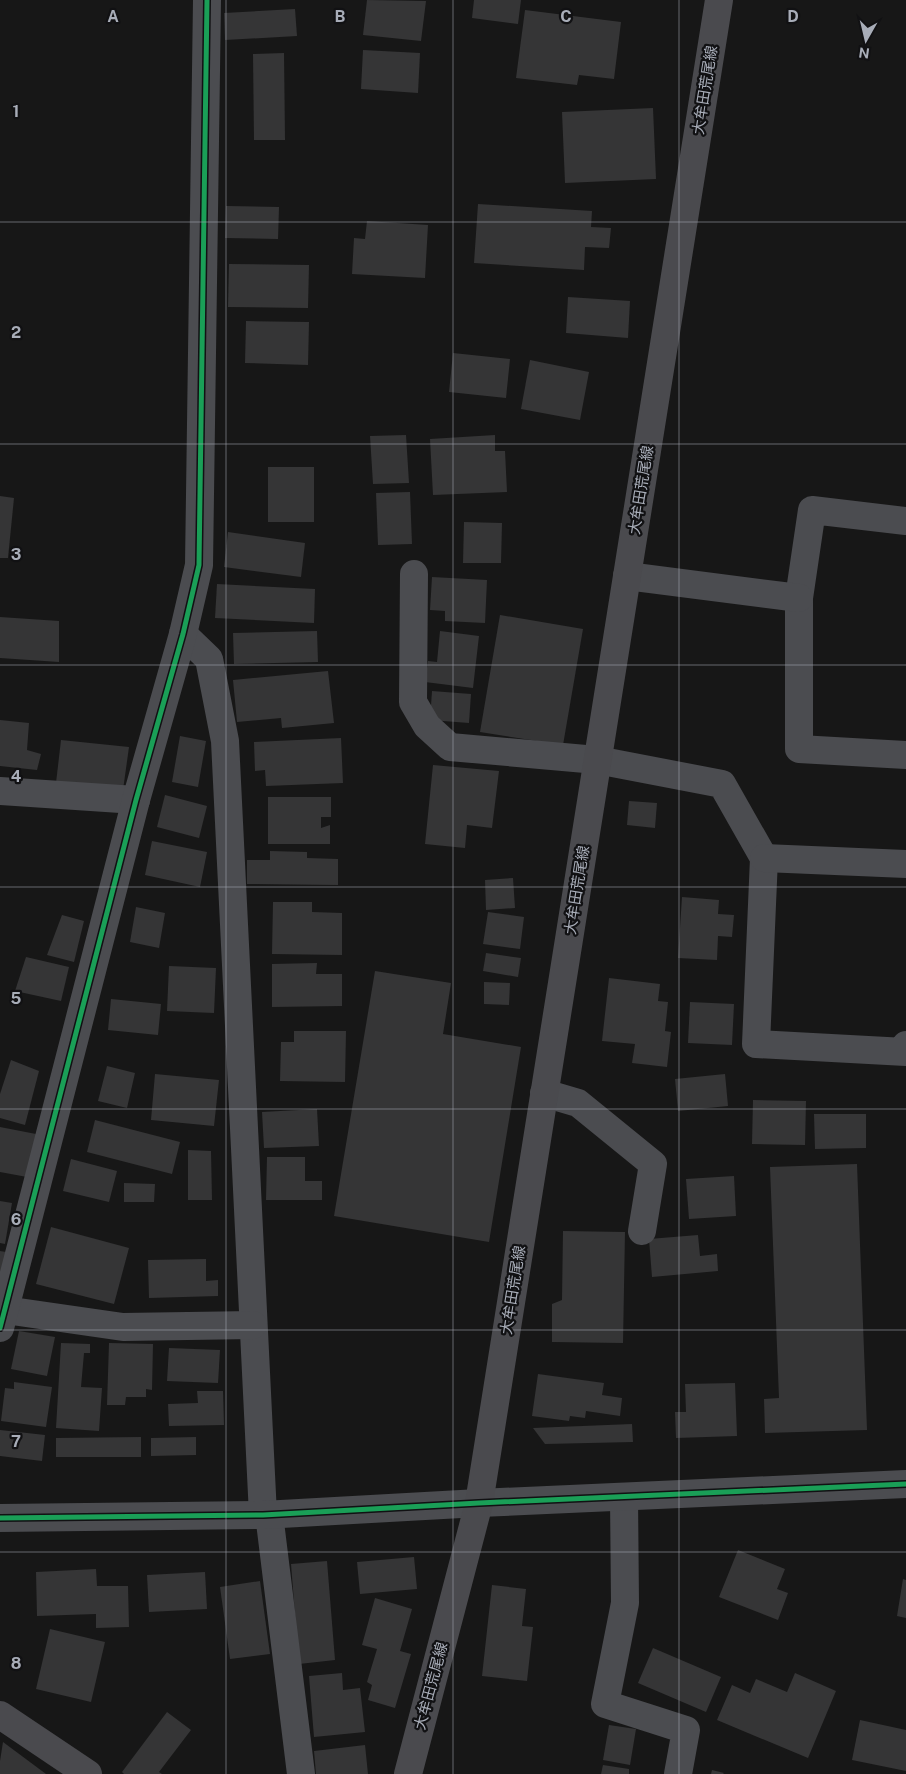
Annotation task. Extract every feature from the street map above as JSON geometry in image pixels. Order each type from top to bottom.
[{"type":"main road","name":"大牟田荒尾線","points":[[408,1774],[479,1503],[719,0]]},
{"type":"main road","points":[[0,1715],[88,1774]]},
{"type":"street","points":[[207,0],[199,565],[183,634],[136,800],[2,1319],[123,1327],[253,1325]]},
{"type":"street","points":[[906,521],[812,510],[799,598],[799,750],[906,756]]},
{"type":"street","points":[[414,574],[412,702],[427,726],[450,747],[597,760],[722,784],[764,858],[756,1044],[906,1052],[906,1045]]},
{"type":"street","points":[[627,576],[799,598]]},
{"type":"street","points":[[183,634],[209,659],[225,741],[253,1325],[266,1515],[301,1774]]},
{"type":"street","points":[[0,790],[136,800]]},
{"type":"street","points":[[764,858],[906,864]]},
{"type":"street","points":[[544,1093],[578,1103],[653,1164],[642,1231]]},
{"type":"street","points":[[0,1518],[266,1515],[479,1503],[906,1484]]},
{"type":"street","points":[[624,1497],[625,1603],[604,1704],[686,1730],[678,1774]]},
{"type":"building","points":[[367,0],[426,1],[421,41],[363,35]]},
{"type":"building","points":[[474,0],[521,0],[518,24],[472,18]]},
{"type":"building","points":[[295,9],[297,36],[225,40],[224,13]]},
{"type":"building","points":[[525,10],[621,22],[614,79],[579,75],[577,85],[516,78]]},
{"type":"building","points":[[363,50],[420,53],[418,93],[361,89]]},
{"type":"building","points":[[284,53],[285,140],[254,140],[253,54]]},
{"type":"building","points":[[653,108],[656,179],[565,183],[562,112]]},
{"type":"building","points":[[478,204],[592,211],[591,227],[611,228],[609,248],[585,247],[584,270],[474,263]]},
{"type":"building","points":[[226,206],[279,207],[278,239],[225,238]]},
{"type":"building","points":[[367,221],[428,225],[425,278],[352,274],[354,238],[365,239]]},
{"type":"building","points":[[229,264],[309,265],[308,308],[228,307]]},
{"type":"building","points":[[568,297],[630,301],[628,338],[566,333]]},
{"type":"building","points":[[246,321],[309,322],[308,365],[245,363]]},
{"type":"building","points":[[453,353],[510,359],[506,398],[449,392]]},
{"type":"building","points":[[530,360],[589,372],[580,420],[521,409]]},
{"type":"building","points":[[406,435],[409,483],[373,484],[370,436]]},
{"type":"building","points":[[495,435],[495,451],[505,451],[507,492],[433,495],[430,439]]},
{"type":"building","points":[[268,467],[314,467],[314,522],[268,522]]},
{"type":"building","points":[[410,492],[412,544],[378,545],[376,493]]},
{"type":"building","points":[[0,496],[14,498],[8,558],[0,558]]},
{"type":"building","points":[[464,522],[502,523],[501,563],[463,563]]},
{"type":"building","points":[[228,532],[305,543],[301,577],[224,567]]},
{"type":"building","points":[[432,577],[487,580],[485,623],[445,621],[445,611],[430,610]]},
{"type":"building","points":[[217,584],[315,589],[314,623],[215,618]]},
{"type":"building","points":[[500,615],[583,629],[563,745],[480,732]]},
{"type":"building","points":[[0,617],[59,621],[59,662],[0,658]]},
{"type":"building","points":[[317,631],[318,662],[234,664],[233,633]]},
{"type":"building","points":[[440,631],[479,636],[473,688],[425,682],[428,661],[437,662]]},
{"type":"building","points":[[328,671],[334,723],[282,728],[281,718],[237,722],[233,680]]},
{"type":"building","points":[[432,691],[471,694],[469,723],[430,720]]},
{"type":"building","points":[[0,720],[29,723],[27,750],[41,754],[37,770],[0,766]]},
{"type":"building","points":[[180,736],[206,741],[198,787],[172,782]]},
{"type":"building","points":[[341,738],[343,783],[266,786],[265,770],[255,771],[254,742]]},
{"type":"building","points":[[61,740],[129,747],[123,790],[56,783]]},
{"type":"building","points":[[433,765],[499,771],[492,828],[467,825],[465,848],[425,844]]},
{"type":"building","points":[[165,795],[207,806],[199,838],[157,827]]},
{"type":"building","points":[[268,797],[331,797],[331,817],[321,817],[321,828],[330,825],[330,844],[268,844]]},
{"type":"building","points":[[629,801],[657,803],[655,828],[627,825]]},
{"type":"building","points":[[152,841],[207,852],[200,887],[145,875]]},
{"type":"building","points":[[270,851],[307,852],[307,858],[338,859],[338,885],[247,884],[247,860],[270,860]]},
{"type":"building","points":[[513,878],[515,908],[486,910],[485,880]]},
{"type":"building","points":[[682,897],[719,900],[718,914],[734,915],[732,937],[718,936],[717,960],[678,958]]},
{"type":"building","points":[[273,902],[312,902],[312,912],[342,913],[342,955],[272,954]]},
{"type":"building","points":[[136,907],[165,913],[159,948],[130,942]]},
{"type":"building","points":[[488,912],[524,917],[520,949],[483,944]]},
{"type":"building","points":[[62,915],[84,921],[74,962],[47,955]]},
{"type":"building","points":[[486,953],[521,958],[518,977],[483,971]]},
{"type":"building","points":[[26,957],[69,967],[61,1001],[15,991]]},
{"type":"building","points":[[317,963],[316,974],[342,974],[342,1006],[272,1007],[272,964]]},
{"type":"building","points":[[169,966],[216,968],[214,1013],[167,1011]]},
{"type":"building","points":[[375,971],[451,983],[443,1034],[521,1047],[489,1242],[334,1216]]},
{"type":"building","points":[[609,978],[660,984],[658,1001],[668,1002],[665,1031],[671,1032],[667,1067],[632,1063],[635,1044],[602,1041]]},
{"type":"building","points":[[484,982],[510,983],[509,1005],[484,1004]]},
{"type":"building","points":[[111,999],[161,1004],[158,1035],[108,1030]]},
{"type":"building","points":[[690,1002],[734,1004],[732,1045],[688,1043]]},
{"type":"building","points":[[294,1031],[346,1031],[345,1082],[280,1081],[281,1042],[294,1042]]},
{"type":"building","points":[[11,1060],[39,1071],[25,1125],[0,1118],[0,1094]]},
{"type":"building","points":[[107,1066],[135,1073],[127,1108],[98,1101]]},
{"type":"building","points":[[155,1074],[219,1080],[214,1126],[151,1120]]},
{"type":"building","points":[[725,1074],[728,1106],[678,1111],[675,1079]]},
{"type":"building","points":[[753,1100],[806,1101],[805,1145],[752,1144]]},
{"type":"building","points":[[317,1109],[319,1146],[264,1148],[262,1112]]},
{"type":"building","points":[[814,1114],[866,1114],[866,1148],[815,1149]]},
{"type":"building","points":[[95,1120],[180,1142],[172,1174],[87,1152]]},
{"type":"building","points":[[0,1127],[36,1134],[27,1177],[0,1172]]},
{"type":"building","points":[[188,1150],[211,1151],[212,1200],[188,1200]]},
{"type":"building","points":[[267,1157],[305,1157],[305,1181],[322,1181],[322,1200],[266,1200]]},
{"type":"building","points":[[71,1159],[117,1171],[109,1202],[63,1191]]},
{"type":"building","points":[[857,1164],[867,1430],[765,1433],[764,1399],[779,1398],[770,1167]]},
{"type":"building","points":[[734,1176],[736,1216],[689,1219],[686,1179]]},
{"type":"building","points":[[124,1183],[155,1184],[154,1202],[124,1202]]},
{"type":"building","points":[[0,1201],[12,1203],[5,1244],[0,1243]]},
{"type":"building","points":[[51,1227],[129,1248],[114,1304],[36,1284]]},
{"type":"building","points":[[563,1231],[625,1232],[623,1343],[552,1342],[552,1304],[562,1300]]},
{"type":"building","points":[[698,1235],[700,1256],[717,1254],[718,1271],[652,1277],[649,1239]]},
{"type":"building","points":[[0,1251],[6,1252],[0,1280]]},
{"type":"building","points":[[206,1259],[206,1281],[218,1280],[218,1296],[149,1298],[148,1260]]},
{"type":"building","points":[[19,1331],[55,1337],[47,1376],[11,1369]]},
{"type":"building","points":[[61,1343],[90,1344],[90,1353],[84,1353],[81,1387],[102,1388],[99,1431],[56,1428]]},
{"type":"building","points":[[109,1343],[153,1344],[152,1390],[146,1389],[146,1397],[126,1397],[125,1405],[107,1405]]},
{"type":"building","points":[[169,1348],[220,1350],[218,1383],[167,1381]]},
{"type":"building","points":[[538,1374],[604,1383],[602,1395],[622,1398],[620,1416],[586,1411],[585,1418],[570,1416],[569,1421],[532,1416]]},
{"type":"building","points":[[14,1382],[52,1387],[46,1427],[1,1421],[5,1388],[14,1389]]},
{"type":"building","points":[[735,1383],[737,1436],[676,1438],[675,1412],[686,1412],[685,1384]]},
{"type":"building","points":[[197,1391],[223,1391],[224,1425],[169,1426],[168,1404],[198,1403]]},
{"type":"building","points":[[632,1424],[633,1442],[545,1444],[533,1428]]},
{"type":"building","points":[[0,1430],[45,1435],[42,1461],[0,1456]]},
{"type":"building","points":[[141,1437],[141,1457],[56,1457],[56,1438]]},
{"type":"building","points":[[196,1437],[196,1455],[151,1456],[151,1438]]},
{"type":"building","points":[[738,1550],[785,1569],[777,1589],[788,1593],[778,1620],[719,1597]]},
{"type":"building","points":[[414,1557],[417,1589],[360,1594],[357,1562]]},
{"type":"building","points":[[327,1561],[335,1660],[299,1664],[291,1564]]},
{"type":"building","points":[[96,1569],[97,1586],[128,1586],[129,1627],[96,1628],[96,1614],[37,1616],[36,1572]]},
{"type":"building","points":[[205,1572],[207,1609],[149,1612],[147,1575]]},
{"type":"building","points":[[903,1579],[906,1580],[906,1618],[897,1616]]},
{"type":"building","points":[[260,1581],[270,1654],[230,1659],[220,1587]]},
{"type":"building","points":[[492,1585],[526,1589],[522,1626],[533,1627],[527,1681],[482,1676]]},
{"type":"building","points":[[375,1598],[412,1609],[400,1651],[411,1654],[395,1708],[368,1700],[372,1685],[367,1682],[377,1649],[362,1645]]},
{"type":"building","points":[[50,1629],[105,1642],[91,1702],[36,1689]]},
{"type":"building","points":[[653,1648],[721,1677],[706,1712],[638,1683]]},
{"type":"building","points":[[342,1673],[343,1690],[360,1688],[365,1732],[314,1737],[309,1676]]},
{"type":"building","points":[[795,1673],[836,1691],[808,1758],[717,1720],[732,1685],[750,1693],[756,1679],[787,1692]]},
{"type":"building","points":[[167,1712],[191,1730],[159,1772],[162,1774],[124,1774],[122,1772]]},
{"type":"building","points":[[860,1720],[906,1730],[906,1771],[852,1760]]},
{"type":"building","points":[[609,1725],[636,1729],[630,1765],[603,1760]]},
{"type":"building","points":[[3,1742],[46,1774],[0,1774]]},
{"type":"building","points":[[365,1745],[368,1774],[316,1774],[314,1751]]},
{"type":"building","points":[[603,1765],[629,1769],[629,1774],[601,1774]]},
{"type":"building","points":[[712,1770],[724,1773],[711,1774]]},
{"type":"cycle path","points":[[0,1328],[136,800],[183,634],[199,565],[207,0]]},
{"type":"cycle path","points":[[0,1518],[263,1515],[479,1503],[906,1484]]}]
